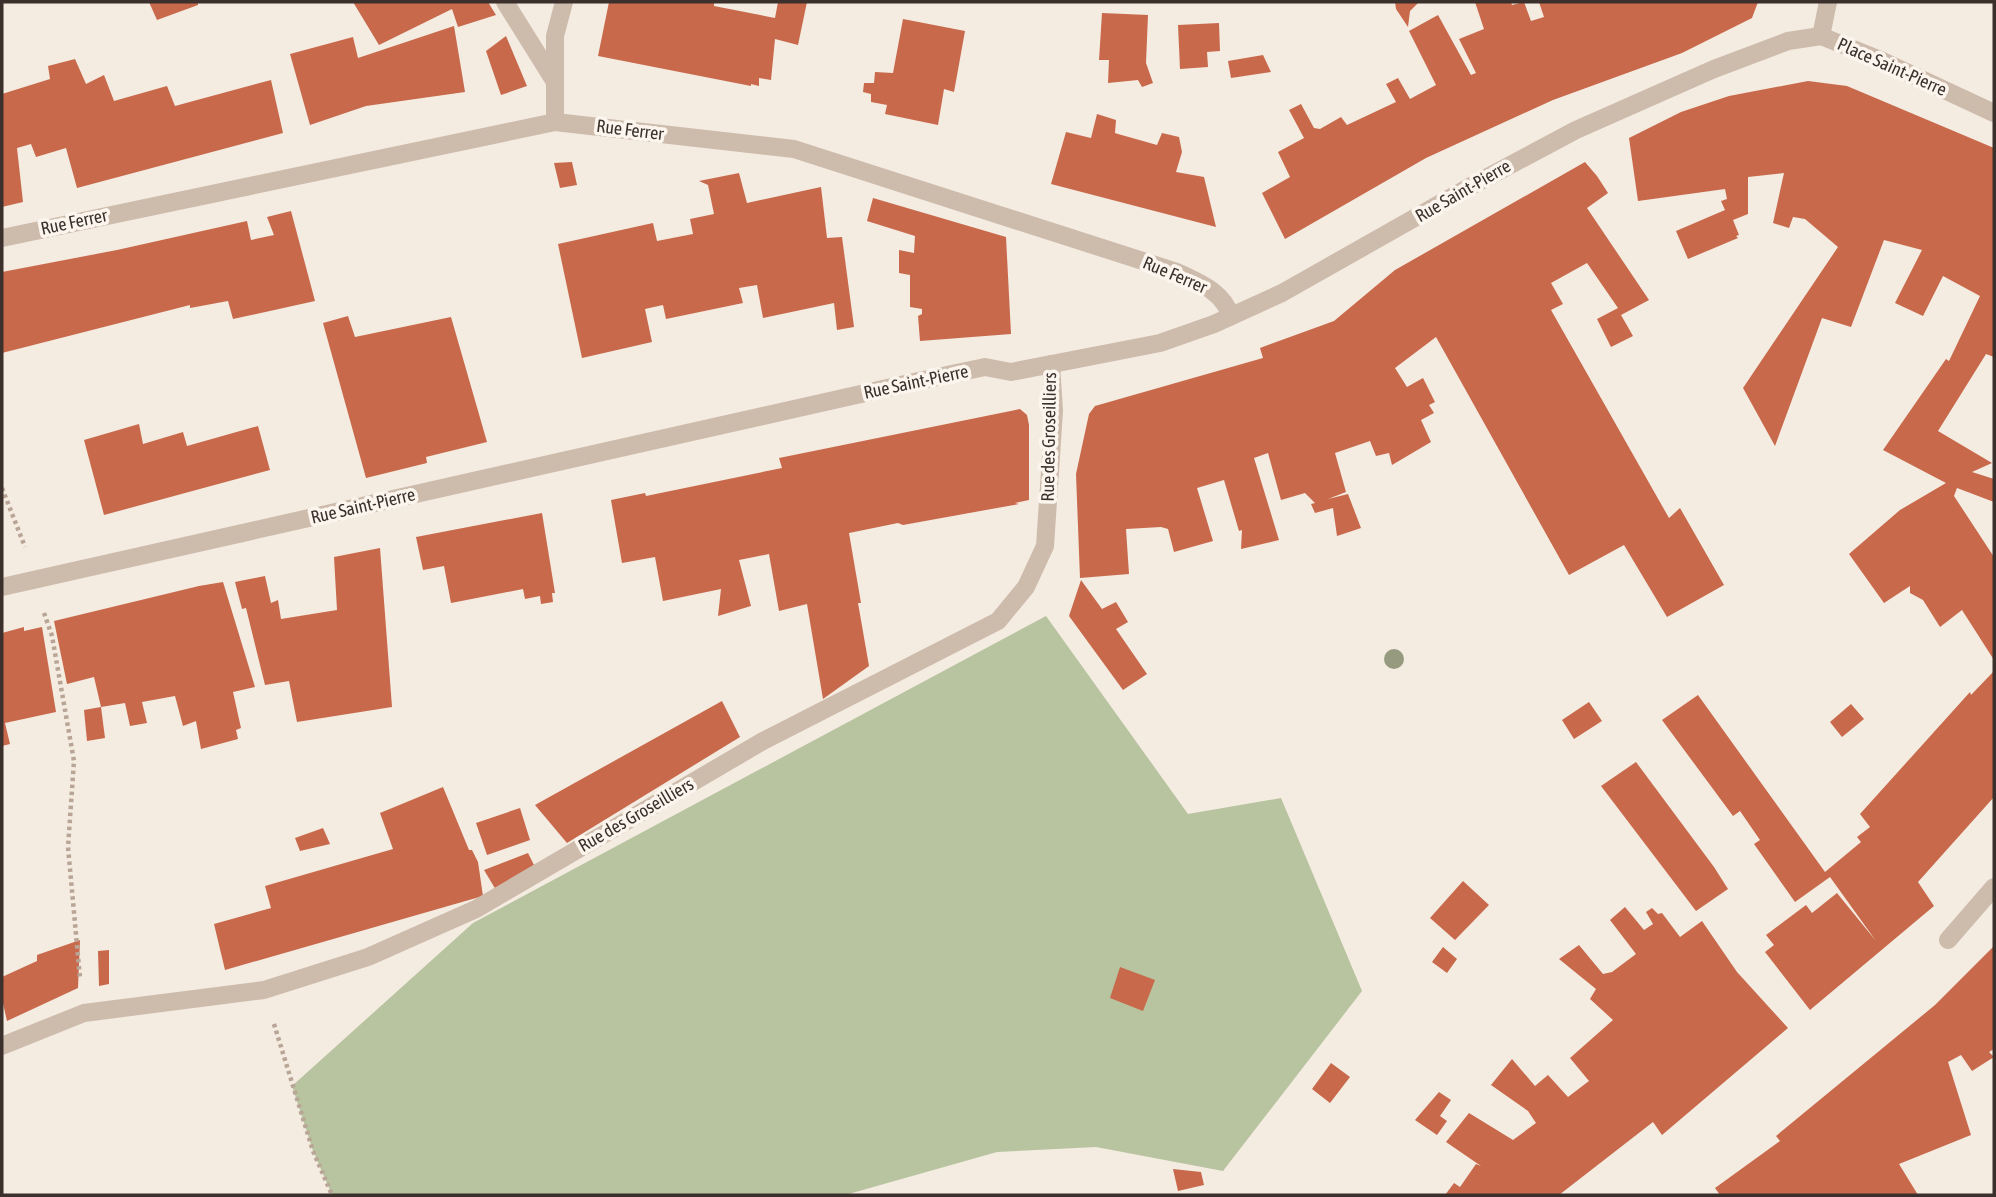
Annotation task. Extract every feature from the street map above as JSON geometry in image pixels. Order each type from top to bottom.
[{"type":"street","points":[[505,2],[555,82]]},
{"type":"street","points":[[555,122],[555,36],[564,2]]},
{"type":"street","name":"Place Saint-Pierre","points":[[1828,2],[1821,36],[1878,59],[1994,113]]},
{"type":"street","name":"Rue Saint-Pierre","points":[[2,587],[914,382],[985,367],[1011,372],[1160,342],[1231,316],[1328,269],[1471,186],[1576,130],[1751,55],[1788,41],[1821,36]]},
{"type":"street","name":"Rue Ferrer","points":[[2,238],[555,122],[793,149],[1177,272],[1209,287],[1227,304],[1231,316]]},
{"type":"street","name":"Rue des Groseilliers","points":[[2,1046],[84,1013],[264,990],[368,957],[476,909],[763,741],[998,621],[1026,587],[1045,547],[1054,411],[1051,364]]},
{"type":"street","points":[[1948,940],[1994,887]]},
{"type":"path","points":[[2,488],[19,527],[36,579],[51,636],[75,761],[68,847],[84,1013]]},
{"type":"path","points":[[264,990],[313,1151],[332,1195]]},
{"type":"green space","points":[[1046,616],[1188,814],[1281,798],[1362,991],[1223,1171],[1096,1147],[997,1152],[845,1195],[332,1195],[313,1151],[292,1086],[473,923]]},
{"type":"building","points":[[149,2],[198,2],[198,5],[157,20]]},
{"type":"building","points":[[353,2],[488,2],[496,15],[458,27],[452,9],[379,45]]},
{"type":"building","points":[[609,2],[714,2],[714,6],[775,18],[778,2],[807,2],[798,45],[775,39],[771,80],[759,78],[759,86],[751,86],[598,56]]},
{"type":"building","points":[[1395,2],[1419,2],[1410,11],[1408,27],[1396,9]]},
{"type":"building","points":[[1475,2],[1511,2],[1512,5],[1524,2],[1531,21],[1544,17],[1539,2],[1758,2],[1752,18],[1682,53],[1553,100],[1426,158],[1285,239],[1262,193],[1290,177],[1278,152],[1304,138],[1289,110],[1301,104],[1314,128],[1320,129],[1341,117],[1347,125],[1396,102],[1386,84],[1398,78],[1410,99],[1436,85],[1409,31],[1438,15],[1471,75],[1476,73],[1459,39],[1484,29]]},
{"type":"building","points":[[1102,13],[1148,15],[1146,63],[1153,83],[1142,87],[1138,80],[1108,83],[1109,60],[1099,60]]},
{"type":"building","points":[[903,19],[965,31],[954,92],[944,89],[938,125],[885,114],[887,105],[871,102],[871,94],[863,92],[864,83],[874,83],[875,72],[893,73]]},
{"type":"building","points":[[1219,23],[1220,51],[1207,52],[1208,67],[1180,69],[1178,25]]},
{"type":"building","points":[[454,26],[465,92],[366,106],[310,125],[290,54],[353,37],[358,58]]},
{"type":"building","points":[[506,36],[527,86],[501,95],[486,51]]},
{"type":"building","points":[[1263,55],[1271,72],[1231,78],[1228,61]]},
{"type":"building","points":[[75,59],[86,84],[104,75],[114,101],[167,86],[175,106],[271,80],[283,133],[77,188],[66,148],[36,157],[31,144],[17,148],[23,202],[2,207],[2,94],[50,79],[48,66]]},
{"type":"building","points":[[1808,81],[1847,86],[1994,148],[1994,357],[1986,354],[1938,431],[1992,463],[1972,472],[1994,479],[1994,502],[1957,488],[1954,496],[1994,557],[1994,660],[1962,610],[1940,627],[1923,600],[1910,593],[1910,586],[1884,603],[1849,554],[1900,510],[1946,483],[1883,450],[1946,359],[1949,361],[1980,296],[1943,276],[1923,316],[1895,303],[1922,250],[1884,240],[1851,327],[1822,318],[1775,446],[1743,388],[1838,247],[1805,219],[1793,217],[1789,228],[1773,223],[1784,173],[1748,177],[1748,214],[1733,220],[1738,238],[1688,259],[1676,231],[1725,210],[1721,201],[1727,199],[1725,189],[1638,201],[1629,138],[1681,112],[1729,96]]},
{"type":"building","points":[[1097,114],[1116,120],[1115,133],[1157,145],[1162,133],[1179,137],[1182,152],[1176,172],[1204,177],[1216,227],[1051,184],[1066,132],[1091,138]]},
{"type":"building","points":[[572,162],[577,185],[560,188],[554,163]]},
{"type":"building","points":[[1585,162],[1608,193],[1587,208],[1649,300],[1621,315],[1633,336],[1611,347],[1597,319],[1618,308],[1587,263],[1551,283],[1563,304],[1551,310],[1669,518],[1680,508],[1724,585],[1667,617],[1624,545],[1569,575],[1436,337],[1395,368],[1407,387],[1423,378],[1435,402],[1429,405],[1434,413],[1421,420],[1431,442],[1392,465],[1389,453],[1376,456],[1370,441],[1335,453],[1346,492],[1328,499],[1348,494],[1361,528],[1337,536],[1333,508],[1315,513],[1311,504],[1315,503],[1305,493],[1281,500],[1268,453],[1254,458],[1279,540],[1241,549],[1242,530],[1239,531],[1224,480],[1197,488],[1213,541],[1174,552],[1168,529],[1126,529],[1129,574],[1080,578],[1076,474],[1089,414],[1095,406],[1263,358],[1260,348],[1334,321],[1395,270]]},
{"type":"building","points":[[739,173],[747,203],[821,187],[827,238],[842,237],[854,327],[837,330],[834,303],[763,318],[757,285],[739,288],[743,303],[666,319],[663,305],[645,309],[652,342],[582,358],[558,244],[653,223],[657,241],[693,234],[690,219],[714,214],[708,185],[699,181]]},
{"type":"building","points":[[873,198],[1006,237],[1011,334],[920,341],[918,316],[922,314],[922,309],[910,307],[910,275],[899,273],[899,250],[914,253],[915,236],[867,221]]},
{"type":"building","points":[[291,211],[315,301],[233,319],[228,301],[190,308],[190,305],[2,353],[2,272],[247,221],[251,240],[274,235],[267,217]]},
{"type":"building","points":[[348,316],[355,337],[451,317],[487,442],[426,457],[427,463],[366,478],[323,323]]},
{"type":"building","points":[[1020,409],[1027,415],[1029,425],[1029,500],[1015,503],[1019,504],[849,533],[869,666],[823,699],[807,604],[779,611],[769,554],[739,560],[751,606],[718,616],[721,589],[663,601],[655,557],[622,563],[611,500],[645,493],[646,496],[782,468],[779,458]]},
{"type":"building","points":[[139,424],[143,444],[183,432],[187,446],[258,426],[270,470],[104,515],[84,440]]},
{"type":"building","points":[[542,513],[555,593],[552,593],[553,602],[541,604],[540,596],[525,599],[523,589],[451,603],[444,566],[423,570],[416,537]]},
{"type":"building","points":[[380,548],[392,707],[297,722],[289,681],[265,685],[246,608],[242,609],[235,582],[265,576],[271,603],[278,600],[281,619],[337,610],[334,557]]},
{"type":"building","points":[[1081,580],[1102,609],[1116,602],[1128,622],[1116,629],[1147,674],[1123,690],[1069,616]]},
{"type":"building","points":[[223,582],[255,687],[233,692],[241,728],[236,730],[238,739],[201,749],[196,721],[183,726],[175,696],[142,702],[147,723],[130,726],[125,703],[101,707],[94,677],[67,684],[54,621]]},
{"type":"building","points":[[24,627],[24,631],[42,627],[56,712],[5,723],[10,744],[2,746],[2,633]]},
{"type":"building","points":[[1994,671],[1994,797],[1918,882],[1934,906],[1810,1010],[1765,952],[1774,945],[1766,935],[1806,905],[1812,913],[1837,893],[1876,941],[1830,877],[1795,902],[1754,844],[1760,840],[1740,811],[1733,816],[1662,720],[1698,695],[1825,872],[1861,842],[1857,837],[1870,827],[1860,814],[1970,692],[1971,695]]},
{"type":"building","points":[[722,701],[740,737],[567,843],[535,805]]},
{"type":"building","points":[[1589,702],[1602,721],[1574,739],[1562,720]]},
{"type":"building","points":[[1851,704],[1864,719],[1842,737],[1830,722]]},
{"type":"building","points":[[101,707],[105,738],[87,741],[84,710]]},
{"type":"building","points":[[1636,762],[1728,889],[1696,911],[1601,786]]},
{"type":"building","points":[[443,787],[469,850],[472,850],[478,862],[483,896],[225,970],[214,924],[271,908],[265,886],[393,849],[380,813]]},
{"type":"building","points":[[520,808],[530,840],[487,855],[476,823]]},
{"type":"building","points":[[323,828],[330,844],[300,851],[295,838]]},
{"type":"building","points":[[528,853],[535,867],[496,890],[484,870]]},
{"type":"building","points":[[1463,881],[1489,905],[1455,940],[1430,918]]},
{"type":"building","points":[[1625,907],[1644,930],[1653,924],[1646,912],[1652,908],[1658,914],[1662,913],[1680,937],[1702,921],[1737,972],[1788,1028],[1662,1135],[1653,1122],[1559,1195],[1445,1195],[1454,1183],[1460,1187],[1476,1164],[1481,1166],[1446,1142],[1469,1113],[1513,1140],[1536,1123],[1528,1111],[1491,1085],[1512,1059],[1535,1086],[1548,1075],[1568,1097],[1589,1081],[1570,1058],[1613,1020],[1590,999],[1596,989],[1559,959],[1579,945],[1603,974],[1612,972],[1636,954],[1610,920]]},
{"type":"building","points":[[80,940],[78,988],[7,1021],[2,999],[2,977],[37,961],[37,955]]},
{"type":"building","points":[[1994,946],[1994,1049],[1989,1052],[1994,1057],[1972,1071],[1961,1055],[1948,1062],[1971,1135],[1899,1164],[1918,1195],[1720,1195],[1715,1188],[1780,1141],[1776,1136],[1935,1005]]},
{"type":"building","points":[[1443,947],[1457,959],[1447,973],[1432,962]]},
{"type":"building","points":[[109,950],[109,984],[99,986],[98,951]]},
{"type":"building","points":[[1120,967],[1155,980],[1143,1011],[1110,998]]},
{"type":"building","points":[[1331,1063],[1350,1077],[1330,1103],[1312,1089]]},
{"type":"building","points":[[1439,1092],[1451,1100],[1440,1116],[1447,1121],[1437,1135],[1415,1120]]},
{"type":"building","points":[[1173,1169],[1201,1172],[1204,1185],[1178,1191]]}]
